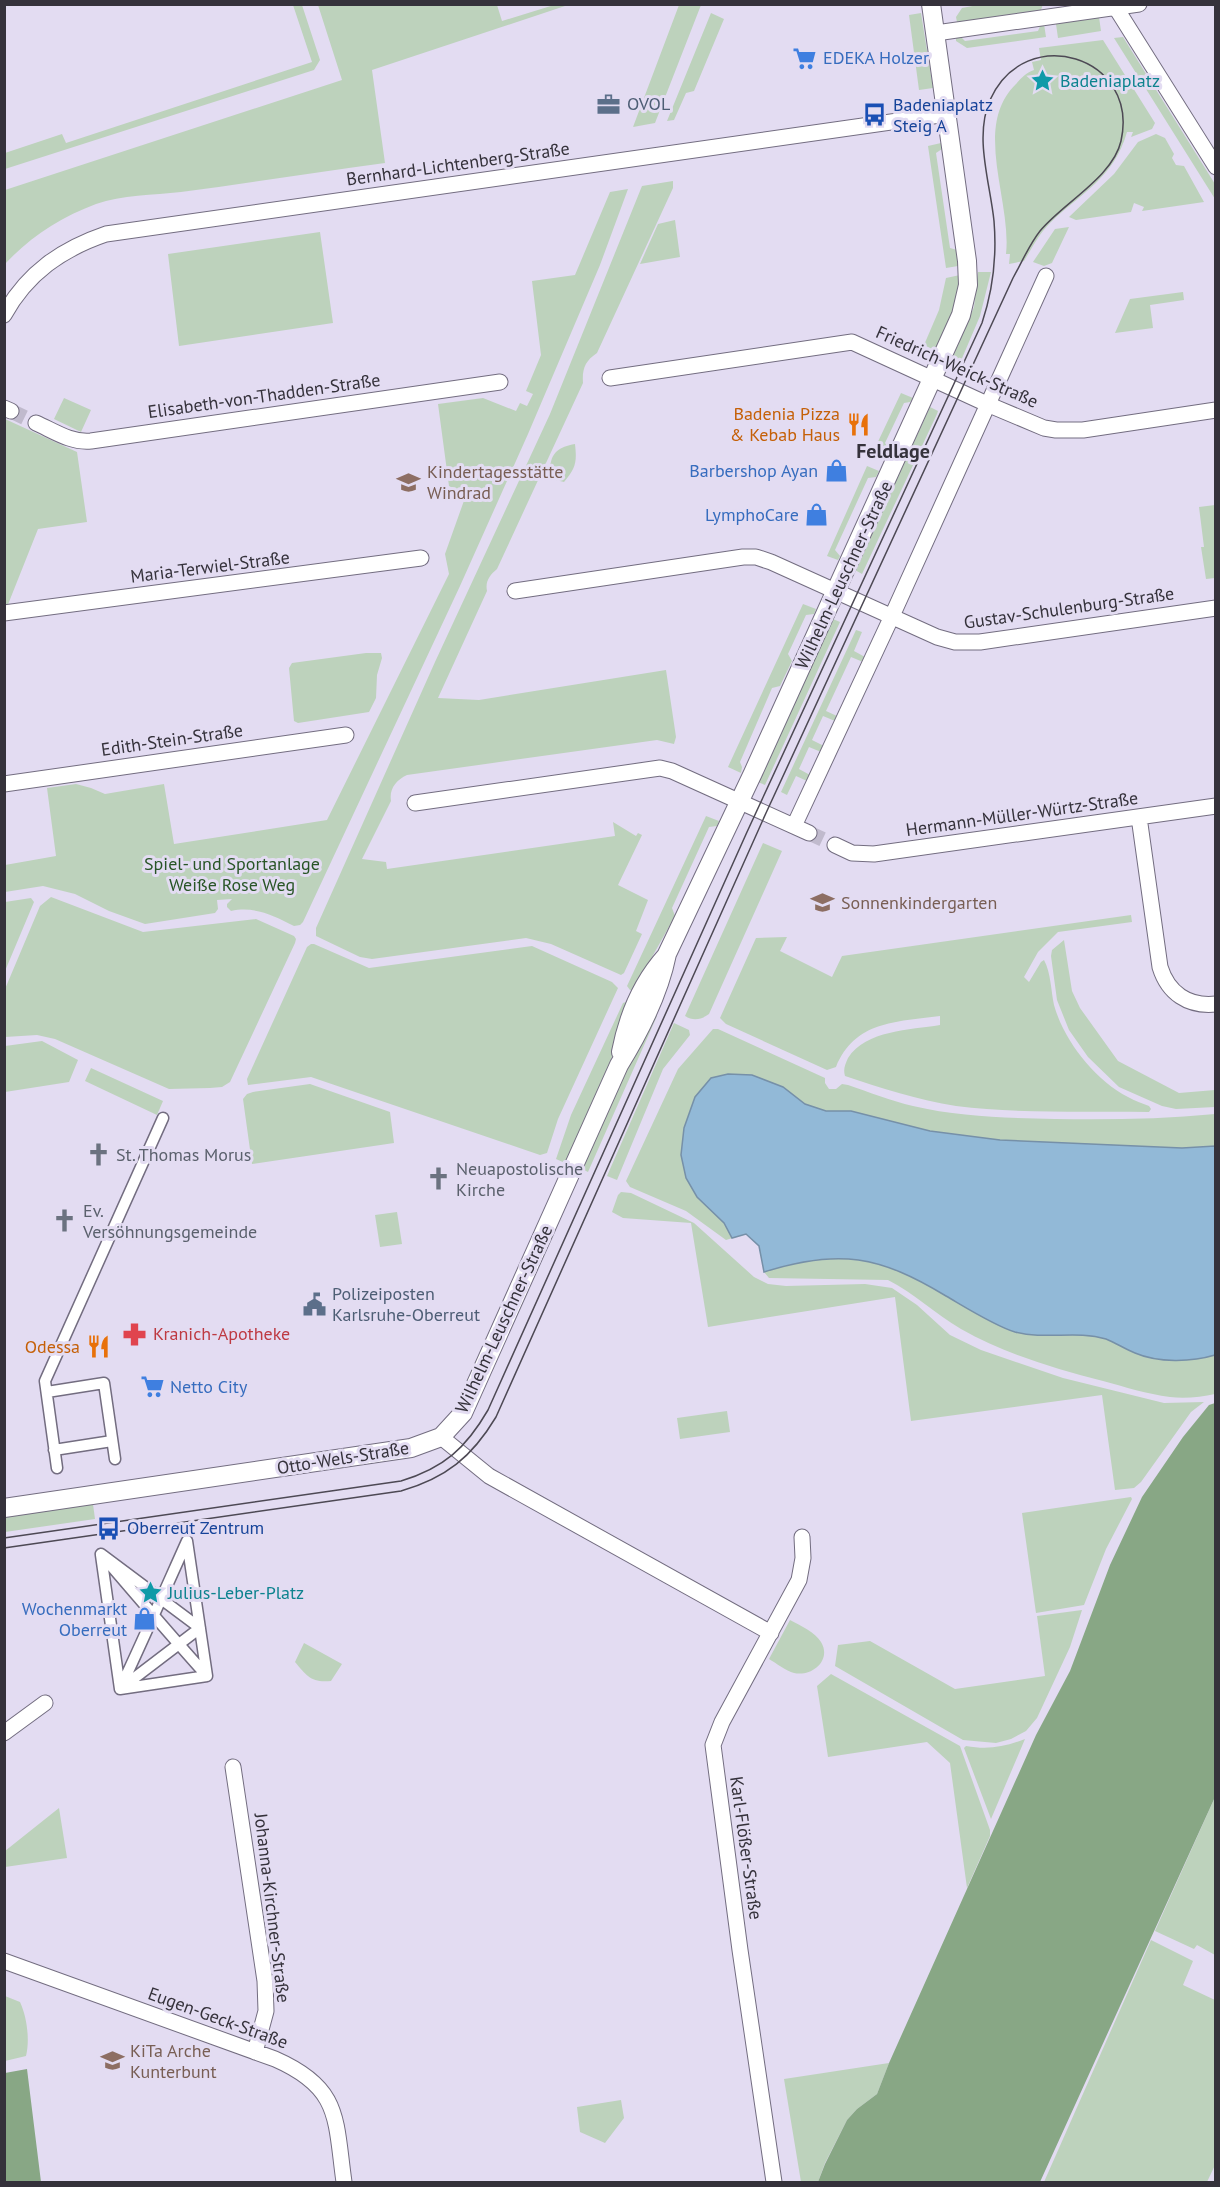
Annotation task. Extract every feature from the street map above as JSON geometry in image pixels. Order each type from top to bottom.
[{"type":"street","name":"Wilhelm-Leuschner-Straße","points":[[441,1437],[463,1413],[619,1065],[635,1039],[663,978],[667,954],[740,801],[961,315],[968,285],[967,261],[932,4]]},
{"type":"street","points":[[936,33],[1139,4]]},
{"type":"street","points":[[1116,8],[1215,167]]},
{"type":"street","name":"Bernhard-Lichtenberg-Straße","points":[[4,315],[13,299],[43,266],[73,247],[106,234],[947,114]]},
{"type":"street","points":[[794,826],[1046,276]]},
{"type":"street","name":"Friedrich-Weick-Straße","points":[[610,378],[852,342],[1044,428],[1068,431],[1215,410]]},
{"type":"street","name":"Elisabeth-von-Thadden-Straße","points":[[36,423],[69,438],[91,441],[500,382]]},
{"type":"street","name":"Gustav-Schulenburg-Straße","points":[[515,591],[750,557],[771,562],[937,636],[956,642],[980,642],[1215,608]]},
{"type":"street","name":"Maria-Terwiel-Straße","points":[[4,614],[421,558]]},
{"type":"street","name":"Edith-Stein-Straße","points":[[4,784],[346,735]]},
{"type":"street","points":[[415,803],[654,768],[672,771],[809,833]]},
{"type":"street","name":"Hermann-Müller-Würtz-Straße","points":[[835,845],[852,853],[874,854],[1215,806]]},
{"type":"street","points":[[1139,817],[1160,967],[1164,979],[1179,996],[1201,1004],[1215,1004]]},
{"type":"street","points":[[57,1468],[45,1382],[163,1118]]},
{"type":"street","points":[[47,1392],[57,1385],[84,1381],[104,1383],[115,1459]]},
{"type":"street","points":[[441,1437],[489,1476],[771,1633]]},
{"type":"street","name":"Otto-Wels-Straße","points":[[4,1508],[411,1448],[441,1437]]},
{"type":"street","points":[[54,1450],[112,1441]]},
{"type":"street","name":"Karl-Flößer-Straße","points":[[774,2182],[713,1753],[715,1739],[722,1722],[799,1580],[803,1558],[802,1537]]},
{"type":"street","points":[[120,1689],[187,1541],[207,1676]]},
{"type":"street","points":[[100,1554],[200,1628]]},
{"type":"street","points":[[100,1554],[207,1676]]},
{"type":"street","points":[[100,1554],[120,1689]]},
{"type":"street","points":[[120,1689],[200,1628]]},
{"type":"street","points":[[120,1689],[207,1676]]},
{"type":"street","points":[[4,1733],[45,1703]]},
{"type":"street","name":"Johanna-Kirchner-Straße","points":[[233,1767],[266,1981],[266,2011],[255,2052]]},
{"type":"street","name":"Eugen-Geck-Straße","points":[[4,1961],[275,2059],[303,2072],[323,2092],[334,2113],[344,2182]]},
{"type":"green space","points":[[983,4],[1043,4],[1041,10],[957,22],[956,17],[962,8]]},
{"type":"green space","points":[[293,5],[302,5],[320,60],[314,70],[5,169],[5,153],[62,134],[66,143],[312,62]]},
{"type":"green space","points":[[318,5],[497,5],[502,21],[554,5],[568,5],[372,70],[385,163],[106,201],[71,215],[47,229],[5,264],[5,190],[342,80]]},
{"type":"green space","points":[[679,5],[701,5],[655,123],[633,127]]},
{"type":"green space","points":[[711,13],[724,19],[694,91],[686,93],[674,120],[667,121]]},
{"type":"green space","points":[[921,13],[933,88],[919,90],[909,15]]},
{"type":"green space","points":[[1099,17],[1101,31],[1058,38],[1056,24]]},
{"type":"green space","points":[[1041,24],[1044,24],[1046,37],[967,48],[956,41],[956,36],[960,36],[965,41],[1038,31]]},
{"type":"green space","points":[[1123,37],[1215,184],[1215,199],[1114,38]]},
{"type":"green space","points":[[1103,40],[1155,123],[1152,129],[1131,137],[1133,132],[1127,132],[1121,148],[1105,173],[1046,227],[1024,261],[1009,264],[1010,254],[1006,254],[1004,211],[995,142],[997,121],[1003,101],[1020,80],[1034,70],[1032,62],[1041,60],[1039,48]]},
{"type":"green space","points":[[1156,134],[1165,138],[1174,154],[1172,158],[1176,165],[1184,166],[1204,202],[1142,211],[1144,207],[1134,203],[1131,212],[1076,220],[1069,217],[1114,174],[1138,142]]},
{"type":"green space","points":[[941,143],[942,149],[936,153],[950,248],[957,250],[958,266],[946,268],[928,146]]},
{"type":"green space","points":[[673,181],[673,188],[597,353],[585,366],[583,383],[497,569],[489,578],[487,591],[438,698],[479,700],[666,670],[676,737],[674,744],[657,740],[407,775],[394,785],[391,801],[362,859],[386,862],[387,869],[615,836],[613,822],[636,836],[638,833],[642,835],[618,885],[648,900],[636,931],[642,934],[621,975],[551,944],[526,938],[372,959],[360,957],[316,936],[316,928],[435,662],[550,414],[642,186]]},
{"type":"green space","name":"Spiel- und Sportanlage Weiße Rose Weg","points":[[628,189],[600,265],[528,434],[460,586],[303,922],[294,926],[256,911],[231,911],[227,904],[232,899],[217,900],[218,909],[215,913],[145,924],[109,911],[75,894],[43,886],[5,892],[5,865],[56,856],[47,788],[76,784],[105,794],[164,784],[174,844],[327,820],[449,574],[445,554],[466,495],[449,486],[438,404],[483,398],[516,411],[520,403],[527,406],[533,394],[526,391],[541,355],[532,281],[575,275],[610,192]]},
{"type":"green space","points":[[675,220],[680,257],[640,264],[658,224]]},
{"type":"green space","points":[[1069,227],[1052,263],[1044,266],[1033,262],[1055,229]]},
{"type":"green space","points":[[320,232],[333,323],[179,346],[168,254]]},
{"type":"green space","points":[[978,272],[991,272],[980,316],[960,363],[952,359],[974,307]]},
{"type":"green space","points":[[960,275],[953,314],[936,351],[924,345],[939,310],[946,278]]},
{"type":"green space","points":[[1183,292],[1184,300],[1150,305],[1153,328],[1115,333],[1130,299]]},
{"type":"green space","points":[[901,393],[913,398],[910,402],[904,403],[885,443],[889,449],[886,453],[875,448]]},
{"type":"green space","points":[[64,398],[91,410],[81,432],[54,419]]},
{"type":"green space","points":[[930,407],[938,411],[937,414],[862,574],[855,570]]},
{"type":"green space","points":[[5,419],[77,452],[87,522],[38,529],[7,607],[5,607]]},
{"type":"green space","points":[[575,444],[576,460],[571,473],[564,482],[556,480],[550,469],[554,454],[564,447]]},
{"type":"green space","points":[[867,466],[879,471],[876,477],[868,478],[835,550],[840,556],[838,560],[827,556]]},
{"type":"green space","points":[[1215,505],[1215,578],[1206,579],[1201,547],[1204,547],[1199,507]]},
{"type":"green space","points":[[803,604],[816,609],[814,614],[806,615],[788,654],[792,661],[780,686],[772,688],[740,762],[741,773],[728,767]]},
{"type":"green space","points":[[833,619],[840,622],[765,785],[758,782]]},
{"type":"green space","points":[[856,630],[862,632],[854,651],[865,657],[863,662],[851,657],[826,711],[837,716],[835,721],[823,716],[812,740],[824,746],[821,752],[809,747],[799,769],[810,775],[807,781],[796,776],[787,795],[781,792]]},
{"type":"green space","points":[[381,653],[382,658],[377,675],[376,698],[369,712],[298,723],[294,721],[289,668],[292,663]]},
{"type":"green space","points":[[706,816],[719,821],[717,826],[709,827],[672,908],[675,916],[633,991],[630,990],[627,986]]},
{"type":"green space","points":[[763,843],[782,851],[709,1014],[703,1018],[688,1018],[685,1016]]},
{"type":"green space","points":[[51,897],[143,932],[256,919],[294,936],[295,943],[230,1082],[222,1087],[169,1089],[55,1039],[37,1035],[5,1037],[5,989],[40,906]]},
{"type":"green space","points":[[31,898],[34,902],[5,971],[5,902]]},
{"type":"green space","points":[[1131,915],[1132,922],[1058,932],[1038,952],[1024,977],[1029,982],[1044,960],[1054,1005],[1073,1045],[1104,1081],[1128,1097],[1149,1106],[1151,1109],[1149,1112],[980,1109],[914,1097],[845,1076],[844,1071],[848,1058],[866,1042],[902,1030],[940,1025],[940,1016],[892,1023],[865,1032],[844,1052],[836,1067],[827,1070],[726,1024],[720,1018],[756,938],[787,937],[780,951],[832,977],[842,956]]},
{"type":"green space","points":[[1064,940],[1072,991],[1080,1008],[1118,1061],[1179,1093],[1215,1090],[1215,1107],[1176,1109],[1162,1106],[1119,1087],[1088,1057],[1069,1030],[1057,1000],[1051,956],[1052,950]]},
{"type":"green space","points":[[311,944],[369,968],[532,946],[612,982],[618,988],[558,1119],[547,1153],[540,1155],[311,1077],[248,1085],[247,1079],[307,947]]},
{"type":"green space","points":[[623,1003],[629,1003],[613,1055],[565,1163],[556,1159],[571,1115]]},
{"type":"green space","points":[[651,1013],[657,1016],[588,1172],[582,1169]]},
{"type":"green space","points":[[674,1023],[689,1030],[690,1035],[663,1069],[617,1180],[607,1176]]},
{"type":"green space","points":[[713,1029],[718,1029],[825,1078],[829,1089],[836,1089],[842,1084],[848,1085],[897,1102],[948,1113],[1055,1119],[1135,1119],[1215,1114],[1215,1394],[1187,1398],[1161,1396],[1030,1360],[961,1329],[888,1280],[769,1278],[764,1272],[759,1246],[746,1234],[726,1240],[686,1211],[630,1187],[626,1181],[678,1069]]},
{"type":"green space","points":[[42,1041],[78,1060],[69,1082],[5,1092],[5,1046]]},
{"type":"green space","points":[[91,1068],[163,1101],[157,1115],[85,1081]]},
{"type":"green space","points":[[310,1084],[390,1112],[394,1143],[252,1164],[243,1099],[247,1094],[253,1092]]},
{"type":"green space","points":[[621,1192],[631,1193],[694,1223],[754,1277],[768,1284],[786,1286],[865,1284],[892,1288],[917,1305],[950,1335],[981,1350],[1063,1378],[1164,1403],[1204,1402],[1191,1412],[1141,1482],[1134,1488],[1115,1490],[1102,1395],[911,1421],[895,1297],[708,1327],[691,1223],[623,1218],[612,1212]]},
{"type":"green space","points":[[397,1212],[402,1244],[380,1247],[375,1215]]},
{"type":"green space","points":[[1215,1403],[1215,1797],[1040,2182],[818,2182],[847,2120],[877,2094],[1036,1735],[1070,1671],[1110,1565],[1142,1497],[1183,1437],[1209,1405]]},
{"type":"green space","points":[[727,1411],[730,1432],[680,1439],[677,1418]]},
{"type":"green space","points":[[1131,1497],[1106,1549],[1084,1605],[1036,1613],[1022,1513]]},
{"type":"green space","points":[[93,1504],[95,1519],[5,1532],[4,1516]]},
{"type":"green space","points":[[1082,1610],[1070,1647],[1037,1718],[1026,1731],[1011,1739],[996,1743],[963,1740],[835,1666],[838,1645],[870,1641],[955,1689],[1045,1676],[1037,1616]]},
{"type":"green space","points":[[790,1620],[815,1635],[824,1649],[822,1661],[818,1666],[801,1674],[784,1669],[769,1659]]},
{"type":"green space","points":[[304,1643],[342,1664],[331,1681],[310,1678],[295,1662]]},
{"type":"green space","points":[[831,1674],[960,1746],[990,1830],[990,1836],[967,1888],[950,1763],[927,1742],[828,1757],[817,1686]]},
{"type":"green space","points":[[1025,1739],[991,1819],[964,1748],[966,1746],[996,1747]]},
{"type":"green space","points":[[1215,1797],[1215,1955],[1197,1945],[1194,1949],[1155,1931]]},
{"type":"green space","points":[[59,1808],[67,1858],[5,1867],[5,1851]]},
{"type":"green space","points":[[1151,1940],[1193,1961],[1183,1985],[1215,2000],[1216,2163],[1207,2182],[1044,2182]]},
{"type":"green space","points":[[5,1996],[20,2002],[26,2021],[28,2043],[26,2056],[5,2061]]},
{"type":"green space","points":[[889,2063],[877,2094],[847,2120],[818,2182],[801,2182],[784,2079]]},
{"type":"green space","points":[[27,2069],[41,2182],[5,2182],[5,2073]]},
{"type":"green space","points":[[621,2100],[624,2118],[605,2143],[580,2132],[577,2107]]},
{"type":"water","points":[[728,1074],[752,1075],[783,1087],[805,1104],[826,1111],[851,1111],[930,1131],[1000,1140],[1182,1148],[1215,1146],[1215,1355],[1186,1360],[1154,1359],[1095,1336],[1038,1335],[1015,1332],[989,1321],[922,1282],[879,1264],[858,1260],[837,1258],[815,1260],[764,1272],[759,1246],[746,1234],[732,1238],[724,1223],[697,1197],[686,1178],[681,1155],[684,1128],[695,1097],[711,1078]]},
{"type":"tunnel","points":[[11,411],[36,423]]},
{"type":"tunnel","points":[[809,833],[835,845]]},
{"type":"tram line","points":[[4,1538],[401,1481],[442,1463],[462,1446],[480,1423],[488,1410],[747,832],[982,323],[989,298],[995,247],[994,221],[983,144],[985,114],[990,100],[1006,76],[1028,61],[1052,56],[1076,59],[1097,70],[1113,88],[1122,112],[1121,141],[1116,154],[1098,178],[1040,231],[1013,278],[766,813],[496,1417],[487,1431],[467,1455],[445,1472],[401,1491],[4,1548]]},
{"type":"place","name":"EDEKA Holzer","points":[[805,58]]},
{"type":"place","name":"Badeniaplatz","points":[[1042,81]]},
{"type":"place","name":"OVOL","points":[[609,104]]},
{"type":"place","name":"Badeniaplatz Steig A","points":[[875,115]]},
{"type":"place","name":"Badenia Pizza & Kebab Haus","points":[[858,424]]},
{"type":"place","name":"Barbershop Ayan","points":[[836,471]]},
{"type":"place","name":"Kindertagesstätte Windrad","points":[[409,482]]},
{"type":"place","name":"LymphoCare","points":[[817,515]]},
{"type":"place","name":"Sonnenkindergarten","points":[[823,903]]},
{"type":"place","name":"St. Thomas Morus","points":[[98,1155]]},
{"type":"place","name":"Neuapostolische Kirche","points":[[438,1179]]},
{"type":"place","name":"Ev. Versöhnungsgemeinde","points":[[65,1221]]},
{"type":"place","name":"Polizeiposten Karlsruhe-Oberreut","points":[[314,1304]]},
{"type":"place","name":"Kranich-Apotheke","points":[[135,1334]]},
{"type":"place","name":"Odessa","points":[[98,1347]]},
{"type":"place","name":"Netto City","points":[[152,1387]]},
{"type":"place","name":"Oberreut Zentrum","points":[[109,1528]]},
{"type":"place","name":"Julius-Leber-Platz","points":[[150,1593]]},
{"type":"place","name":"Wochenmarkt Oberreut","points":[[145,1619]]},
{"type":"place","name":"KiTa Arche Kunterbunt","points":[[112,2061]]},
{"type":"district","name":"Feldlage","points":[[893,451]]}]
